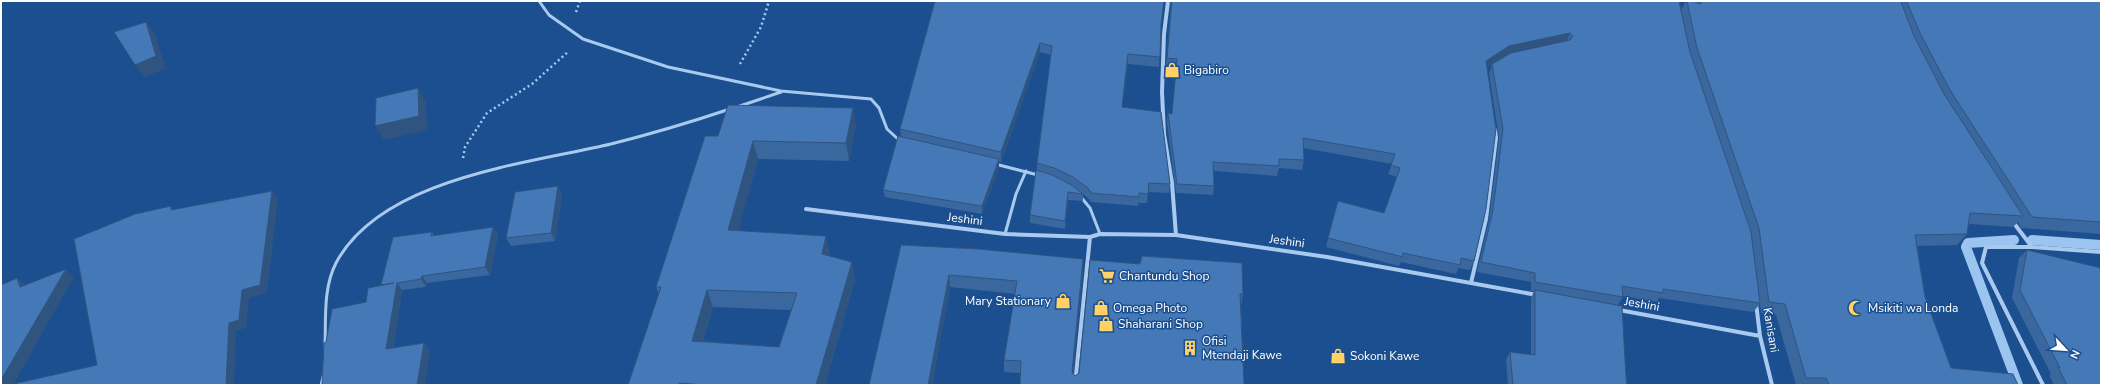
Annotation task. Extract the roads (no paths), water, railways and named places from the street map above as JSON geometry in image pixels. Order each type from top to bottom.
[{"type":"street","points":[[1168,1],[1164,34],[1162,92],[1164,134],[1172,183],[1176,235]]},
{"type":"street","points":[[1471,283],[1486,219],[1496,138],[1494,123]]},
{"type":"street","name":"Jeshini","points":[[806,209],[1005,234],[1090,237],[1100,234],[1176,235],[1327,257],[1541,296]]},
{"type":"street","points":[[2012,220],[2032,247]]},
{"type":"street","points":[[1075,385],[1090,237]]},
{"type":"street","points":[[2042,385],[1982,263],[1986,247],[2032,247],[2101,252]]},
{"type":"street","name":"Kanisani","points":[[1756,299],[1760,336],[1772,385]]},
{"type":"street","name":"Jeshini","points":[[1612,309],[1760,336]]},
{"type":"lane","points":[[539,1],[549,15],[583,39],[668,67],[782,91],[871,99],[881,108],[886,127],[892,135],[902,142]]},
{"type":"lane","points":[[325,350],[327,290],[336,263],[354,236],[380,214],[414,197],[469,177],[683,125],[782,91]]},
{"type":"lane","points":[[990,163],[1041,176]]},
{"type":"lane","points":[[1005,234],[1016,194],[1026,171]]},
{"type":"lane","points":[[1074,192],[1086,201],[1100,234]]},
{"type":"lane","points":[[321,385],[324,365]]},
{"type":"waterway","points":[[2014,240],[1968,243],[1966,247],[2018,385]]},
{"type":"waterway","points":[[2032,240],[2101,245]]},
{"type":"place","name":"Bigabiro","points":[[1172,70]]},
{"type":"place","name":"Chantundu Shop","points":[[1107,276]]},
{"type":"place","name":"Mary Stationary","points":[[1063,301]]},
{"type":"place","name":"Omega Photo","points":[[1101,308]]},
{"type":"place","name":"Msikiti wa Londa","points":[[1856,308]]},
{"type":"place","name":"Shaharani Shop","points":[[1106,324]]},
{"type":"place","name":"Ofisi Mtendaji Kawe","points":[[1190,348]]},
{"type":"place","name":"Sokoni Kawe","points":[[1338,356]]}]
